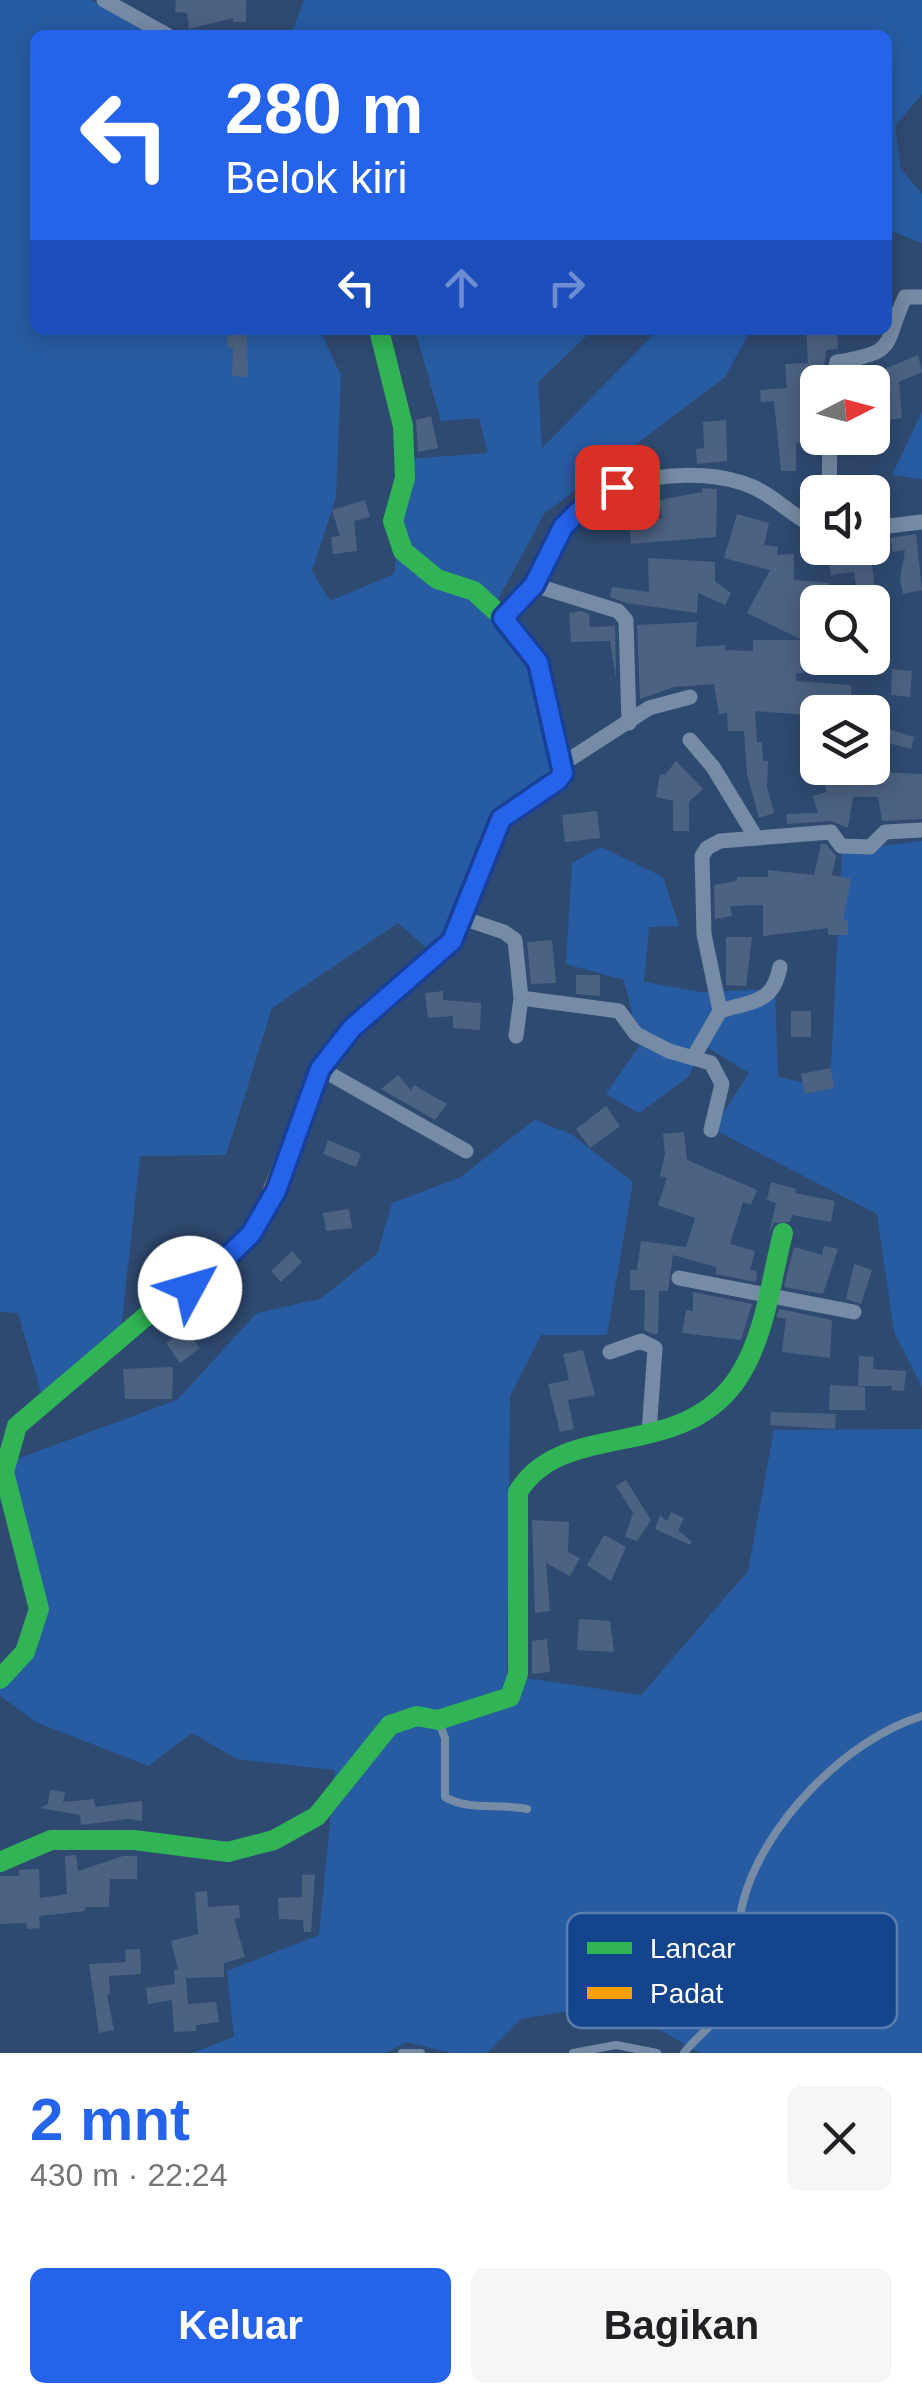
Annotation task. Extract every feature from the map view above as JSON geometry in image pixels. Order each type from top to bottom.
[{"type":"street","points":[[104,0],[158,30]]},
{"type":"street","points":[[892,333],[906,296],[922,297]]},
{"type":"street","points":[[0,1679],[25,1652],[38,1609],[4,1472],[4,1460],[17,1426],[145,1318],[212,1272],[251,1234],[276,1191],[320,1069],[352,1028],[452,941],[501,819],[558,780],[564,763],[538,662],[503,618],[474,592],[437,579],[403,551],[393,521],[405,478],[403,426],[380,335]]},
{"type":"street","points":[[836,365],[866,357],[888,343],[891,335]]},
{"type":"street","points":[[503,618],[534,585],[563,527],[580,510],[617,487],[683,475],[718,477],[754,487],[800,516]]},
{"type":"street","points":[[890,526],[922,522]]},
{"type":"street","points":[[534,585],[618,612],[626,620],[629,723]]},
{"type":"street","points":[[564,763],[649,708],[690,697]]},
{"type":"street","points":[[690,740],[713,767],[754,836]]},
{"type":"street","points":[[693,1058],[720,1011],[704,934],[702,856],[707,848],[720,841],[754,836],[831,832],[842,846],[870,847],[885,832],[922,830]]},
{"type":"street","points":[[462,918],[504,932],[515,940],[521,998],[516,1036]]},
{"type":"street","points":[[720,1011],[767,997],[776,987],[780,967]]},
{"type":"street","points":[[521,998],[619,1011],[636,1034],[669,1051],[710,1063],[720,1074],[718,1112],[711,1130]]},
{"type":"street","points":[[320,1069],[466,1151]]},
{"type":"street","points":[[0,1862],[51,1840],[134,1840],[228,1852],[274,1840],[316,1816],[390,1725],[417,1716],[438,1720],[501,1703],[516,1689],[521,1481],[549,1462],[687,1425],[728,1390],[749,1356],[783,1232]]},
{"type":"street","points":[[680,1278],[854,1312]]},
{"type":"street","points":[[610,1352],[642,1342],[655,1348],[649,1434]]},
{"type":"lane","points":[[742,1913],[758,1862],[782,1823],[832,1770],[880,1732],[922,1716]]},
{"type":"lane","points":[[438,1720],[445,1738],[445,1797],[459,1806],[502,1804],[527,1809]]},
{"type":"lane","points":[[684,2053],[708,2028]]},
{"type":"lane","points":[[574,2053],[616,2045],[657,2053]]},
{"type":"lane","points":[[402,2053],[421,2053]]},
{"type":"shaded area","points":[[0,0],[90,0],[158,30],[30,30],[30,335],[322,335],[341,376],[336,497],[312,571],[330,601],[394,574],[409,459],[488,453],[479,418],[441,421],[416,335],[588,335],[538,382],[542,448],[653,335],[748,335],[725,377],[544,514],[497,601],[538,658],[559,771],[518,799],[436,956],[398,923],[272,1008],[226,1155],[140,1156],[121,1330],[42,1396],[18,1313],[0,1312]]},
{"type":"shaded area","points":[[304,0],[922,0],[922,94],[895,126],[901,169],[922,194],[922,243],[892,232],[892,30],[293,30]]},
{"type":"shaded area","points":[[922,412],[922,479],[892,475]]},
{"type":"shaded area","points":[[922,841],[922,1387],[894,1332],[877,1214],[713,1129],[749,1073],[705,1046],[688,1077],[639,1113],[606,1094],[640,1045],[624,980],[566,964],[572,863],[601,847],[663,877],[679,926],[649,927],[644,982],[702,992],[775,989],[778,1077],[830,1088],[842,851]]},
{"type":"shaded area","points":[[535,1120],[571,1134],[633,1182],[607,1335],[541,1335],[510,1396],[507,1675],[641,1695],[748,1571],[774,1430],[922,1429],[922,2053],[700,2053],[657,2028],[897,2028],[897,1913],[567,1913],[567,2011],[521,2019],[487,2053],[452,2053],[406,2042],[385,2053],[191,2053],[234,2037],[227,1971],[319,1935],[335,1770],[237,1759],[192,1733],[148,1766],[36,1722],[0,1696],[0,1688],[30,1631],[36,1581],[3,1464],[177,1400],[257,1313],[320,1299],[377,1254],[392,1203],[459,1178]]},
{"type":"building","points":[[176,0],[246,0],[246,22],[233,22],[233,18],[189,29],[187,13],[175,12]]},
{"type":"building","points":[[227,335],[247,335],[248,377],[232,376],[233,348],[228,348]]},
{"type":"building","points":[[806,335],[837,335],[838,349],[826,350],[824,365],[800,365],[796,471],[781,471],[774,401],[761,402],[760,390],[787,388],[785,364],[808,363]]},
{"type":"building","points":[[918,355],[922,372],[899,382],[902,418],[890,420],[890,367]]},
{"type":"building","points":[[431,416],[438,448],[418,452],[416,420]]},
{"type":"building","points":[[726,420],[727,461],[697,464],[696,449],[704,448],[703,422]]},
{"type":"building","points":[[702,488],[717,489],[716,537],[631,544],[629,520],[662,518],[659,500],[702,492]]},
{"type":"building","points":[[365,500],[370,517],[354,521],[357,551],[333,554],[331,537],[340,536],[332,510]]},
{"type":"building","points":[[737,514],[769,523],[764,545],[778,547],[777,555],[794,554],[794,580],[829,583],[800,585],[800,639],[747,613],[770,570],[724,558]]},
{"type":"building","points":[[916,534],[922,590],[903,594],[900,579],[905,550],[893,552],[890,538]]},
{"type":"building","points":[[648,558],[715,562],[715,581],[731,593],[725,605],[698,593],[697,613],[626,603],[610,597],[612,587],[649,592]]},
{"type":"building","points":[[830,565],[872,565],[874,585],[856,585],[854,572],[831,575]]},
{"type":"building","points":[[569,613],[589,614],[590,627],[615,626],[616,678],[610,641],[571,642]]},
{"type":"building","points":[[697,622],[696,647],[725,645],[725,650],[753,651],[753,640],[800,640],[800,673],[796,674],[796,681],[851,685],[851,695],[800,695],[800,715],[755,711],[757,742],[762,742],[763,761],[768,761],[767,787],[774,813],[759,818],[747,774],[744,731],[728,731],[727,713],[719,714],[714,684],[674,687],[640,699],[637,625]]},
{"type":"building","points":[[892,669],[912,671],[910,697],[891,695]]},
{"type":"building","points":[[890,730],[914,737],[911,749],[890,744]]},
{"type":"building","points":[[676,761],[703,789],[689,802],[689,831],[673,831],[673,801],[656,797],[660,774],[665,775]]},
{"type":"building","points":[[890,773],[922,774],[922,819],[882,821],[878,797],[853,797],[848,828],[831,821],[787,824],[786,814],[818,813],[813,796],[826,792],[825,785],[890,785]]},
{"type":"building","points":[[597,811],[600,838],[565,842],[562,815]]},
{"type":"building","points":[[821,844],[826,844],[836,856],[832,875],[851,879],[843,920],[848,920],[848,935],[828,935],[828,928],[763,936],[763,905],[730,906],[732,916],[715,919],[714,885],[737,881],[737,877],[768,877],[768,870],[814,875]]},
{"type":"building","points":[[726,937],[752,937],[746,986],[726,985]]},
{"type":"building","points":[[552,940],[556,983],[531,984],[527,942]]},
{"type":"building","points":[[576,975],[600,975],[600,996],[576,994]]},
{"type":"building","points":[[443,991],[443,1000],[481,1003],[480,1030],[453,1028],[453,1016],[428,1018],[425,993]]},
{"type":"building","points":[[791,1011],[811,1011],[811,1037],[791,1037]]},
{"type":"building","points":[[831,1068],[834,1088],[805,1094],[801,1074]]},
{"type":"building","points":[[398,1075],[411,1090],[414,1085],[447,1104],[435,1120],[381,1089]]},
{"type":"building","points":[[606,1106],[620,1126],[590,1148],[576,1129]]},
{"type":"building","points":[[684,1132],[687,1160],[757,1190],[751,1205],[743,1202],[730,1244],[755,1251],[750,1270],[757,1271],[756,1282],[716,1274],[716,1267],[673,1255],[668,1291],[659,1291],[658,1334],[653,1334],[644,1330],[645,1290],[630,1290],[630,1270],[637,1270],[641,1241],[686,1247],[695,1218],[658,1205],[667,1178],[660,1176],[665,1154],[663,1134]]},
{"type":"building","points":[[328,1140],[361,1154],[356,1167],[323,1154]]},
{"type":"building","points":[[771,1182],[796,1189],[795,1193],[835,1201],[831,1222],[792,1215],[790,1222],[774,1223],[769,1233],[776,1203],[767,1200]]},
{"type":"building","points":[[349,1209],[352,1228],[326,1231],[323,1213]]},
{"type":"building","points":[[824,1246],[838,1249],[823,1294],[784,1287],[794,1247],[822,1255]]},
{"type":"building","points":[[292,1251],[302,1262],[281,1282],[271,1271]]},
{"type":"building","points":[[854,1264],[872,1270],[861,1304],[846,1299]]},
{"type":"building","points":[[693,1292],[752,1304],[741,1340],[682,1333],[686,1310],[693,1311]]},
{"type":"building","points":[[216,1304],[224,1318],[192,1338],[200,1348],[180,1363],[166,1343]]},
{"type":"building","points":[[779,1309],[832,1320],[830,1358],[782,1352],[786,1319],[776,1317]]},
{"type":"building","points":[[583,1350],[595,1395],[568,1400],[574,1429],[560,1432],[548,1384],[569,1380],[563,1354]]},
{"type":"building","points":[[859,1356],[874,1357],[873,1369],[906,1371],[904,1391],[891,1390],[892,1386],[858,1386]]},
{"type":"building","points":[[173,1367],[172,1399],[125,1399],[123,1369]]},
{"type":"building","points":[[830,1385],[865,1387],[865,1410],[829,1410]]},
{"type":"building","points":[[771,1412],[836,1414],[835,1429],[770,1425]]},
{"type":"building","points":[[626,1480],[651,1520],[637,1541],[625,1537],[633,1513],[616,1486]]},
{"type":"building","points":[[671,1512],[684,1518],[678,1530],[692,1542],[690,1545],[655,1529],[660,1515],[667,1521]]},
{"type":"building","points":[[532,1520],[569,1522],[568,1552],[580,1558],[570,1576],[546,1563],[550,1611],[535,1613]]},
{"type":"building","points":[[604,1535],[626,1547],[611,1581],[587,1565]]},
{"type":"building","points":[[579,1619],[610,1621],[614,1652],[577,1650]]},
{"type":"building","points":[[547,1639],[550,1672],[532,1674],[532,1641]]},
{"type":"building","points":[[50,1790],[65,1792],[63,1802],[94,1799],[95,1807],[142,1801],[142,1821],[81,1825],[80,1815],[40,1808],[48,1804]]},
{"type":"building","points":[[76,1855],[78,1871],[123,1856],[137,1856],[137,1879],[110,1879],[109,1907],[85,1907],[85,1911],[39,1916],[40,1928],[27,1929],[26,1923],[0,1924],[0,1876],[19,1876],[19,1870],[39,1869],[40,1898],[67,1894],[65,1856]]},
{"type":"building","points":[[315,1874],[311,1932],[304,1932],[303,1920],[279,1919],[278,1898],[302,1897],[302,1875]]},
{"type":"building","points":[[207,1891],[208,1907],[239,1905],[240,1918],[234,1919],[245,1957],[224,1963],[224,1977],[186,1978],[188,2004],[216,2002],[219,2022],[196,2025],[196,2031],[174,2032],[172,2000],[148,2004],[146,1988],[175,1984],[174,1970],[178,1969],[171,1941],[198,1934],[195,1892]]},
{"type":"building","points":[[140,1949],[141,1974],[109,1976],[107,1995],[114,2030],[99,2033],[89,1964],[126,1962],[125,1950]]},
{"type":"traffic: fast","points":[[380,335],[403,426],[405,478],[393,521],[403,551],[437,579],[474,591],[514,628],[538,662],[563,773],[501,819],[450,942]]},
{"type":"traffic: fast","points":[[0,1679],[25,1652],[39,1609],[4,1472],[17,1426],[145,1317],[212,1272],[251,1234],[266,1208]]},
{"type":"traffic: fast","points":[[0,1862],[51,1840],[134,1840],[228,1852],[274,1840],[317,1816],[390,1725],[417,1716],[438,1720],[510,1697],[518,1674],[518,1492],[539,1469],[565,1454],[658,1431],[689,1420],[718,1401],[741,1373],[756,1340],[783,1233]]},
{"type":"traffic: slow","points":[[266,1208],[321,1069],[352,1029],[450,942]]},
{"type":"route","points":[[190,1288],[251,1234],[276,1191],[320,1069],[352,1028],[452,941],[501,819],[563,773],[564,763],[538,662],[503,618],[534,585],[563,527],[580,510],[617,487]]}]
